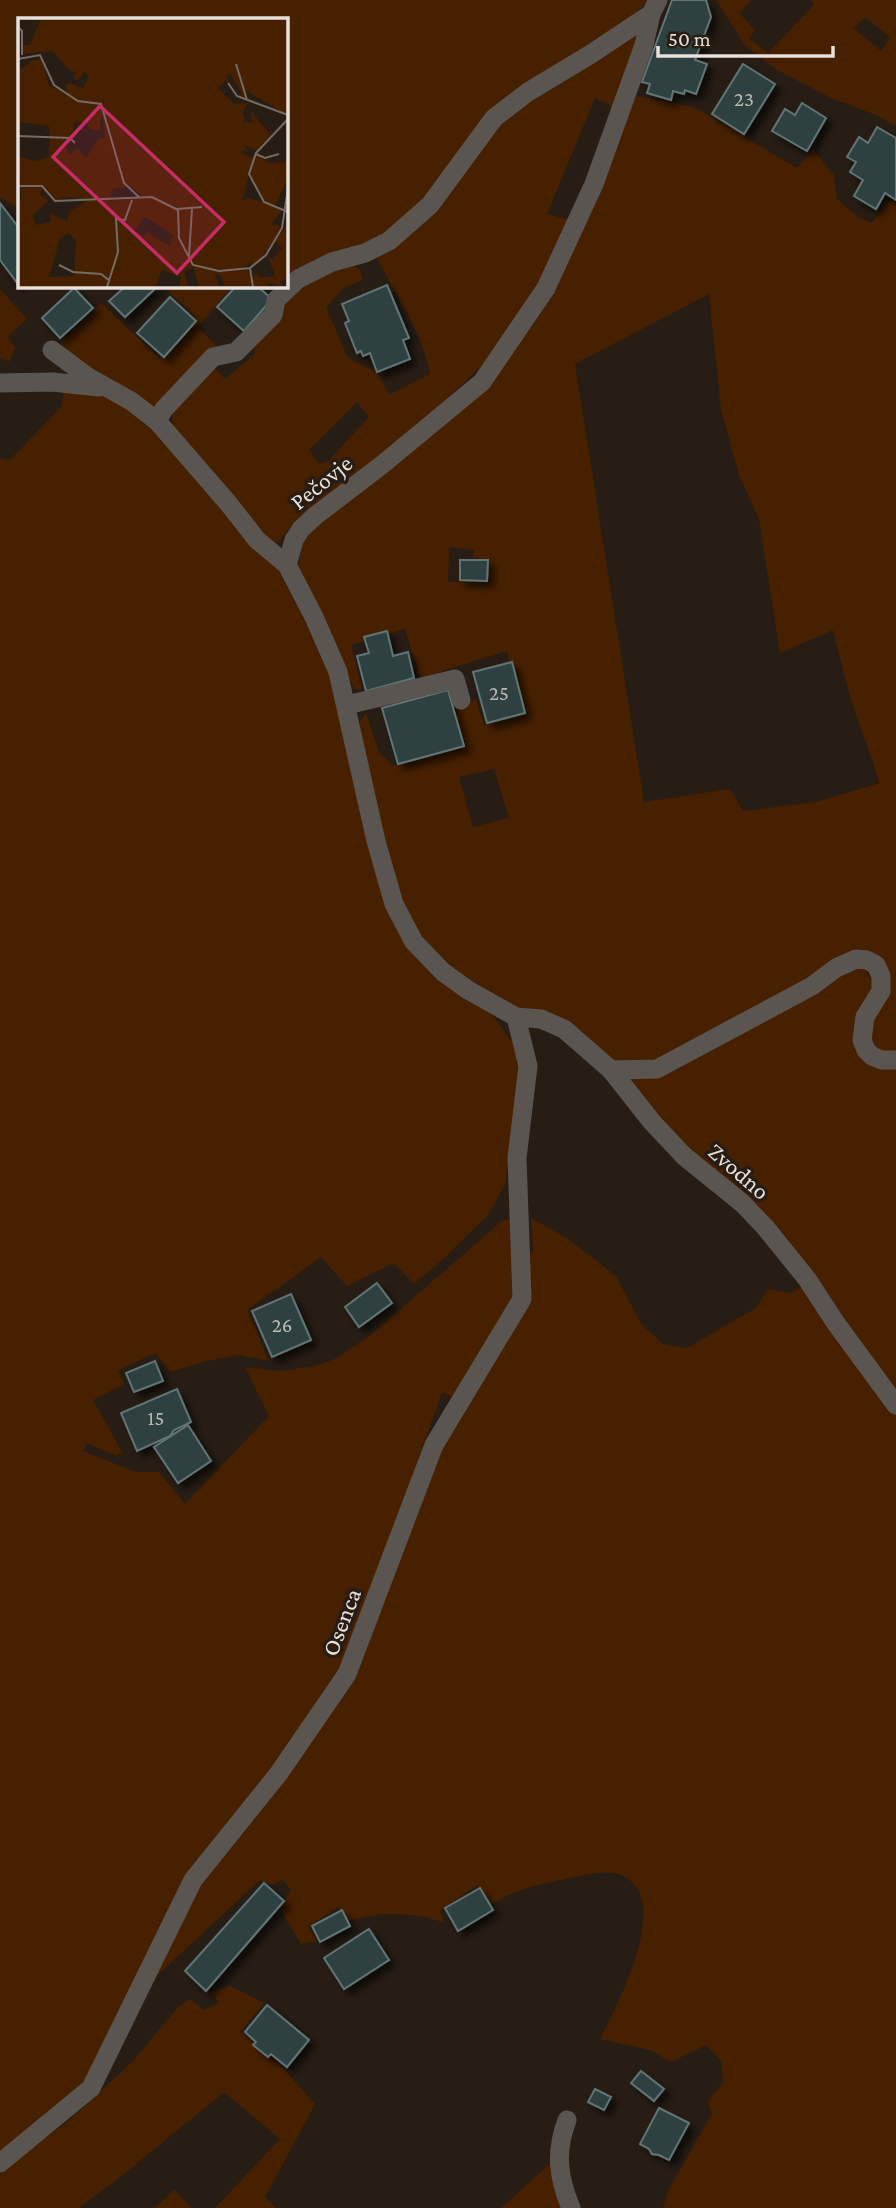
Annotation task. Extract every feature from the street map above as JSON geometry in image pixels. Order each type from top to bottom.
[{"type":"street","points":[[157,421],[164,409],[213,358],[236,352],[264,324],[273,314],[276,300],[298,279],[331,262],[365,253],[389,241],[430,205],[494,118],[528,92],[591,54],[654,7]]},
{"type":"street","name":"Pečovje","points":[[287,565],[293,540],[300,529],[482,382],[546,289],[594,184],[644,45],[654,7]]},
{"type":"street","points":[[52,350],[88,377],[131,401],[157,421],[257,540],[287,565],[338,672],[376,841],[394,904],[415,942],[443,972],[468,990],[516,1017]]},
{"type":"street","points":[[0,383],[52,382],[107,388]]},
{"type":"street","points":[[347,705],[455,679],[461,701]]},
{"type":"street","points":[[611,1070],[657,1069],[812,986],[836,968],[856,959],[867,960],[876,965],[881,976],[881,991],[865,1017],[862,1040],[872,1056],[882,1060],[896,1060]]},
{"type":"street","name":"Zvodno","points":[[516,1017],[541,1019],[564,1029],[611,1070],[652,1122],[684,1156],[742,1203],[807,1279],[896,1405]]},
{"type":"street","name":"Osenca","points":[[0,2163],[91,2088],[193,1881],[279,1773],[347,1674],[434,1445],[522,1299],[517,1158],[528,1066],[516,1017]]},
{"type":"street","points":[[567,2120],[560,2140],[560,2176],[571,2208]]},
{"type":"shaded area","points":[[0,0],[649,0],[629,19],[524,88],[410,216],[388,233],[287,280],[287,18],[18,18],[18,207],[0,197]]},
{"type":"shaded area","points":[[716,0],[751,0],[739,13],[755,30],[749,38],[768,53],[814,5],[811,0],[896,0],[896,126],[876,115],[831,98],[777,70],[745,45]],"holes":[[[865,17],[890,37],[881,51],[854,29]]]},
{"type":"shaded area","points":[[636,29],[640,34],[615,107],[595,98],[547,214],[570,220],[536,288],[483,364],[446,400],[336,491],[299,517],[278,542],[263,539],[176,431],[172,419],[176,403],[212,366],[225,379],[255,354],[252,340],[299,283],[352,264],[360,270],[363,280],[343,288],[326,308],[348,358],[378,373],[389,395],[430,374],[415,328],[376,255],[497,124]],"holes":[[[357,402],[369,417],[328,461],[319,464],[309,450]]]},
{"type":"shaded area","points":[[635,96],[694,107],[797,168],[813,150],[834,175],[837,199],[855,215],[872,223],[888,200],[896,204],[896,1053],[879,1049],[868,1036],[888,974],[834,963],[651,1065],[619,1065],[541,1012],[508,1005],[469,985],[424,944],[397,895],[362,750],[360,722],[366,713],[379,752],[393,766],[463,745],[455,706],[476,700],[484,725],[522,715],[507,651],[421,680],[405,629],[351,645],[362,689],[354,689],[297,571],[305,533],[497,376]],"holes":[[[709,294],[721,409],[739,475],[759,519],[780,653],[833,630],[851,700],[880,783],[816,802],[743,811],[730,789],[644,802],[575,364]],[[449,547],[474,550],[473,558],[488,559],[488,582],[448,582]],[[494,769],[509,818],[473,827],[459,777]]]},
{"type":"shaded area","points":[[169,287],[231,287],[198,327],[217,347],[156,409],[91,369],[60,342],[101,303],[160,359],[195,317],[167,290]]},
{"type":"shaded area","points":[[0,289],[27,319],[7,337],[15,348],[9,362],[0,357]]},
{"type":"shaded area","points":[[65,388],[102,393],[149,422],[278,570],[334,676],[395,922],[475,1003],[493,1016],[514,1045],[521,1075],[520,1104],[505,1184],[489,1214],[441,1261],[414,1284],[394,1263],[347,1286],[321,1257],[247,1310],[269,1361],[238,1355],[170,1372],[156,1353],[118,1370],[124,1384],[93,1400],[122,1452],[116,1456],[87,1443],[83,1451],[136,1472],[159,1472],[185,1504],[269,1416],[245,1367],[278,1371],[316,1366],[337,1358],[372,1334],[503,1220],[511,1220],[520,1260],[533,1252],[531,1218],[568,1239],[616,1276],[641,1324],[663,1344],[687,1348],[756,1308],[768,1289],[790,1293],[804,1285],[896,1413],[896,2208],[663,2208],[668,2191],[712,2114],[708,2102],[723,2082],[721,2060],[706,2045],[671,2062],[650,2050],[600,2039],[635,1960],[644,1915],[641,1896],[632,1882],[616,1873],[575,1877],[530,1887],[489,1906],[477,1885],[440,1911],[444,1923],[421,1916],[396,1914],[348,1921],[338,1907],[308,1927],[317,1941],[301,1944],[280,1909],[291,1890],[282,1879],[273,1885],[260,1880],[152,1980],[97,2068],[42,2121],[0,2156],[0,458],[10,460],[61,407]],"holes":[[[442,1392],[455,1398],[404,1499]]]},
{"type":"shaded area","points":[[854,966],[864,969],[874,983],[854,1042],[896,1065],[896,1397],[821,1290],[683,1147],[622,1074]]},
{"type":"shaded area","points":[[230,1986],[264,2003],[240,2032],[283,2068],[315,2104],[265,2197],[276,2208],[215,2208],[280,2139],[224,2092],[118,2179],[78,2208],[0,2208],[0,2171],[71,2119],[133,2061],[178,2007],[190,1999],[204,2010],[219,2003],[212,1992]]},
{"type":"shaded area","points":[[551,2163],[551,2175],[563,2208],[501,2208]]},
{"type":"shaded area","points":[[174,2190],[192,2208],[155,2208]]},
{"type":"building","points":[[672,0],[706,0],[711,17],[695,60],[707,64],[696,94],[685,90],[684,94],[673,91],[671,100],[647,93],[650,84],[642,82]]},
{"type":"building","points":[[743,64],[775,84],[744,134],[712,114]]},
{"type":"building","points":[[802,103],[826,118],[807,151],[772,131],[785,109],[795,115]]},
{"type":"building","points":[[877,127],[896,138],[896,200],[885,193],[876,209],[854,196],[863,180],[850,172],[856,162],[847,157],[859,137],[868,143]]},
{"type":"building","points":[[0,203],[18,227],[18,284],[0,260]]},
{"type":"building","points":[[387,285],[409,338],[403,340],[410,359],[377,372],[370,353],[363,356],[361,351],[357,353],[345,323],[349,321],[342,304]]},
{"type":"building","points":[[125,287],[157,287],[125,317],[109,301]]},
{"type":"building","points":[[235,287],[258,287],[272,299],[244,331],[217,307]]},
{"type":"building","points":[[74,288],[93,308],[60,338],[42,318]]},
{"type":"building","points":[[170,297],[196,321],[164,357],[137,333]]},
{"type":"building","points":[[460,560],[488,560],[487,581],[460,580]]},
{"type":"building","points":[[387,631],[393,656],[408,652],[414,678],[366,691],[357,656],[369,653],[364,637]]},
{"type":"building","points":[[512,662],[525,713],[487,723],[473,672]]},
{"type":"building","points":[[448,690],[464,746],[398,764],[382,708]]},
{"type":"building","points":[[377,1283],[392,1303],[359,1327],[345,1307]]},
{"type":"building","points":[[291,1294],[311,1340],[272,1357],[252,1311]]},
{"type":"building","points":[[155,1361],[163,1381],[134,1392],[126,1373]]},
{"type":"building","points":[[177,1389],[191,1422],[174,1430],[170,1436],[137,1451],[121,1413]]},
{"type":"building","points":[[188,1425],[211,1461],[178,1483],[154,1447]]},
{"type":"building","points":[[264,1883],[284,1901],[206,1991],[185,1971]]},
{"type":"building","points":[[480,1888],[493,1910],[458,1931],[445,1908]]},
{"type":"building","points":[[342,1910],[350,1926],[320,1942],[312,1926]]},
{"type":"building","points":[[369,1929],[389,1960],[344,1989],[324,1958]]},
{"type":"building","points":[[267,2005],[309,2040],[287,2067],[271,2054],[268,2057],[253,2045],[256,2042],[245,2032]]},
{"type":"building","points":[[641,2071],[664,2089],[654,2101],[631,2083]]},
{"type":"building","points":[[595,2089],[611,2097],[604,2110],[588,2102]]},
{"type":"building","points":[[659,2108],[689,2123],[669,2160],[652,2154],[640,2144]]}]
